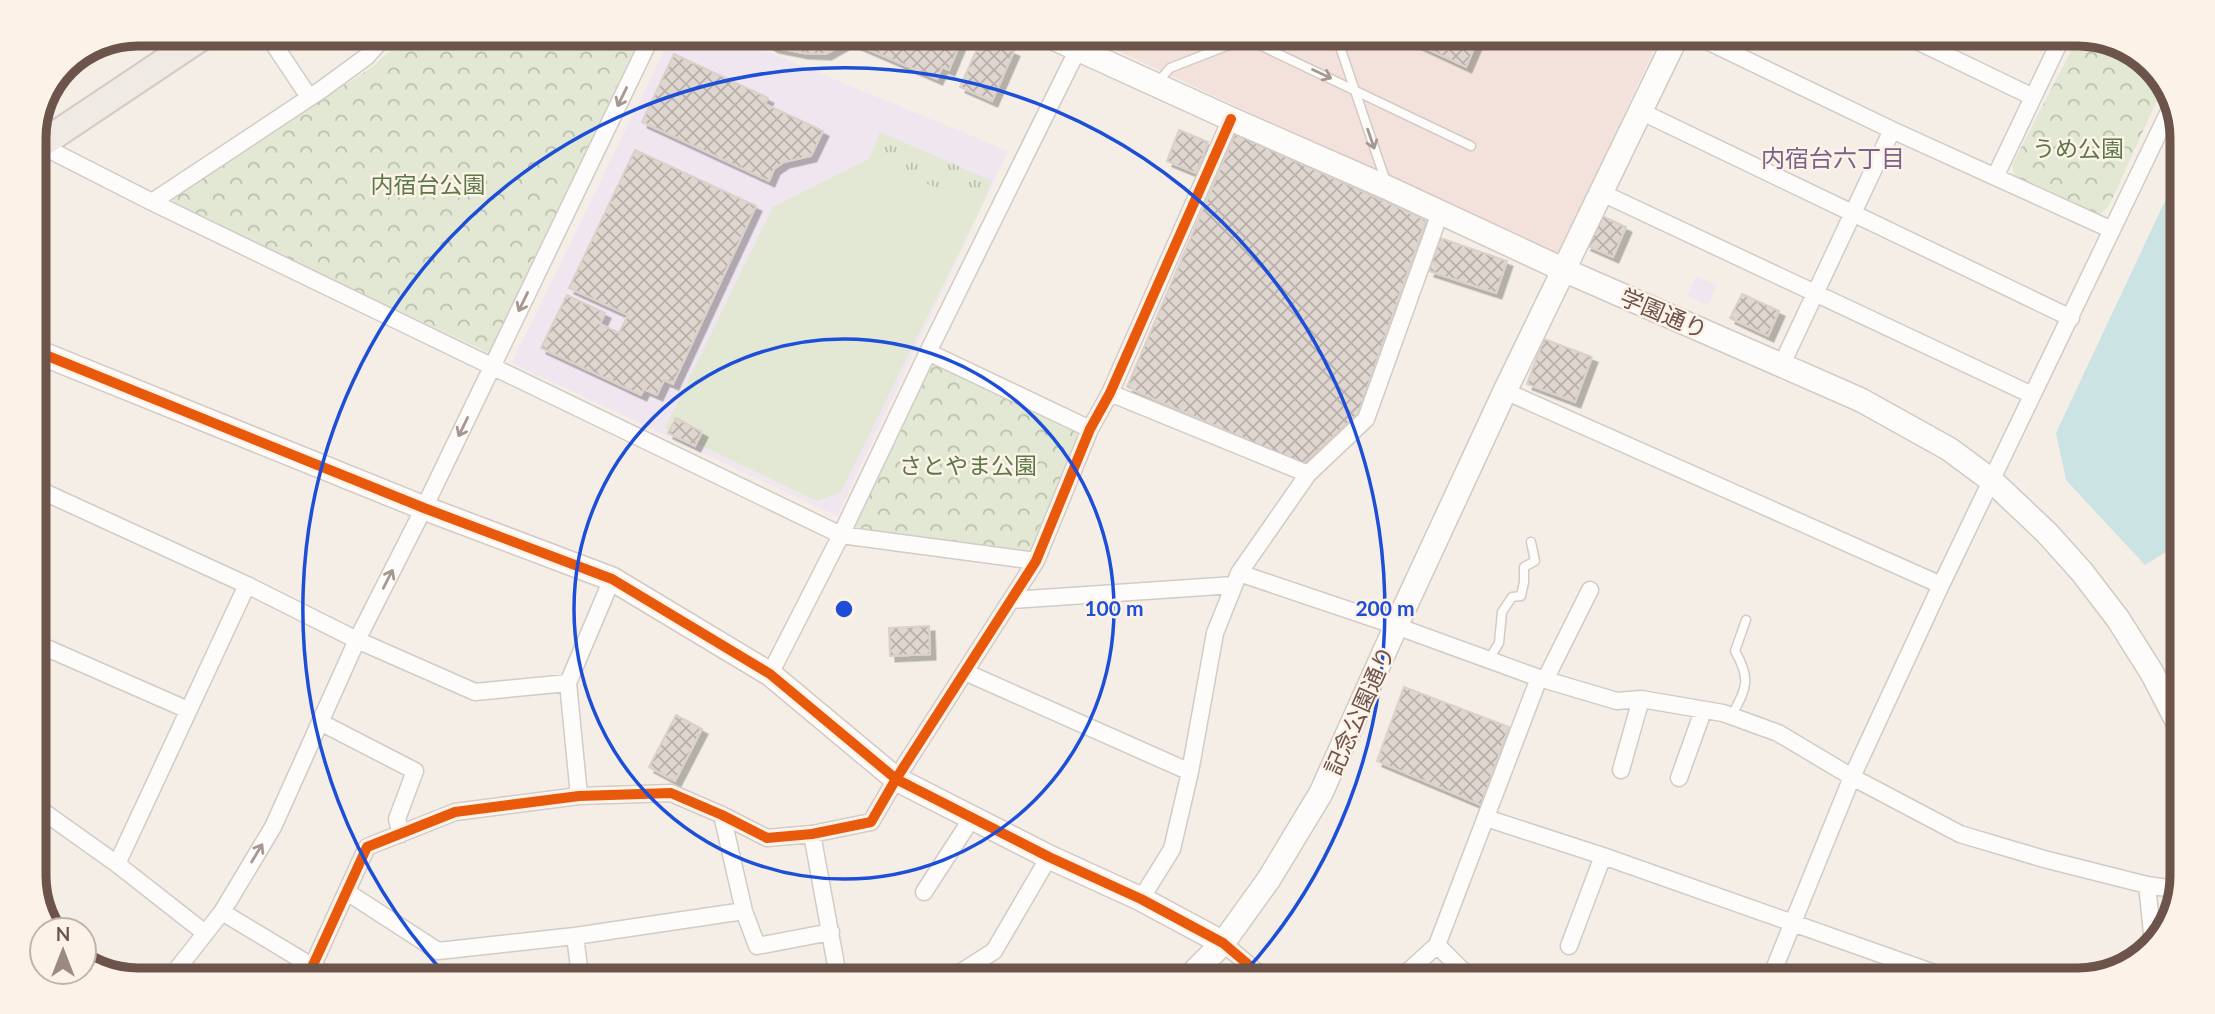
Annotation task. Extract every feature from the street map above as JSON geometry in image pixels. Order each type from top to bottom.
[{"type":"main road","points":[[46,142],[188,46]]},
{"type":"street","points":[[170,46],[181,51]]},
{"type":"street","points":[[275,46],[309,97]]},
{"type":"street","points":[[152,202],[309,97],[366,57],[376,46]]},
{"type":"street","points":[[178,968],[222,912],[273,827],[357,640],[424,508],[647,46]]},
{"type":"street","name":"学園通り","points":[[1071,46],[1564,270],[1861,400],[1949,449],[1991,480],[2047,533],[2082,572],[2118,619],[2170,707]]},
{"type":"street","name":"記念公園通り","points":[[1198,968],[1223,943],[1269,880],[1321,793],[1506,391],[1672,46]]},
{"type":"street","points":[[1717,46],[1892,130],[2112,230]]},
{"type":"street","points":[[1927,46],[2033,97]]},
{"type":"street","points":[[1995,177],[2058,46]]},
{"type":"street","points":[[770,674],[841,535],[1078,49]]},
{"type":"street","points":[[1642,112],[2071,317]]},
{"type":"street","points":[[1774,968],[1852,777],[1941,584],[2167,115]]},
{"type":"street","points":[[319,968],[347,892],[367,847],[455,812],[579,796],[671,793],[767,838],[811,834],[871,822],[1035,561],[1090,429],[1110,393],[1231,120]]},
{"type":"street","points":[[1782,364],[1892,130]]},
{"type":"street","points":[[46,152],[841,535],[1035,561]]},
{"type":"street","points":[[1602,193],[2032,395]]},
{"type":"street","points":[[1141,899],[1172,849],[1190,772],[1215,634],[1236,579],[1308,474],[1366,419],[1440,213]]},
{"type":"street","points":[[928,352],[1090,429]]},
{"type":"street","points":[[46,355],[424,508],[612,579],[770,674],[896,779],[1049,857],[1141,899],[1223,943],[1252,968]]},
{"type":"street","points":[[1506,391],[1941,584]]},
{"type":"street","points":[[1110,393],[1308,474]]},
{"type":"street","points":[[46,493],[247,585],[357,640],[475,692],[568,683]]},
{"type":"street","points":[[579,796],[568,683],[612,579]]},
{"type":"street","points":[[1011,600],[1236,579],[1396,626],[1542,679],[1617,701],[1641,699],[1723,713],[1778,733],[1852,777],[1960,835],[2044,859],[2169,888]]},
{"type":"street","points":[[117,864],[247,585]]},
{"type":"street","points":[[1412,968],[1437,945],[1542,679],[1590,590]]},
{"type":"street","points":[[46,648],[188,710]]},
{"type":"street","points":[[965,672],[1190,772]]},
{"type":"street","points":[[1620,770],[1641,699]]},
{"type":"street","points":[[1679,778],[1703,710]]},
{"type":"street","points":[[320,722],[415,771],[397,819],[401,834]]},
{"type":"street","points":[[46,814],[117,864],[205,933]]},
{"type":"street","points":[[722,815],[744,911],[757,946],[831,932]]},
{"type":"street","points":[[924,892],[972,818]]},
{"type":"street","points":[[1486,818],[1603,856],[1920,968]]},
{"type":"street","points":[[811,834],[837,968]]},
{"type":"street","points":[[1569,946],[1603,856]]},
{"type":"street","points":[[967,968],[994,951],[1049,857]]},
{"type":"street","points":[[2147,885],[2151,931]]},
{"type":"street","points":[[347,892],[438,951],[575,936],[744,911]]},
{"type":"street","points":[[222,912],[317,968]]},
{"type":"street","points":[[575,936],[579,968]]},
{"type":"street","points":[[1437,945],[1459,968]]},
{"type":"lane","points":[[1157,85],[1170,68],[1226,46]]},
{"type":"lane","points":[[1263,46],[1471,146]]},
{"type":"lane","points":[[1340,46],[1388,188]]},
{"type":"lane","points":[[1489,659],[1499,643],[1502,612],[1512,597],[1521,596],[1524,567],[1535,561],[1531,542]]},
{"type":"lane","points":[[1731,717],[1747,681],[1745,667],[1735,651],[1746,620]]},
{"type":"shaded area","points":[[667,46],[753,46],[1008,151],[837,516],[512,363]]},
{"type":"shaded area","points":[[1107,46],[1656,46],[1558,256]]},
{"type":"shaded area","points":[[1696,276],[1717,285],[1708,305],[1688,296]]},
{"type":"green space","name":"内宿台公園","points":[[396,46],[636,46],[489,353],[174,205],[173,195],[371,68]]},
{"type":"green space","name":"うめ公園","points":[[2073,46],[2095,47],[2123,58],[2147,77],[2159,96],[2109,206],[2099,215],[2015,176],[2012,165]]},
{"type":"green space","points":[[880,132],[992,181],[981,207],[869,159]]},
{"type":"green space","points":[[869,159],[981,207],[841,492],[817,501],[665,428],[773,207]]},
{"type":"green space","name":"さとやま公園","points":[[928,352],[1090,429],[1036,561],[841,535]]},
{"type":"water","points":[[2169,192],[2170,550],[2145,565],[2066,480],[2056,433]]},
{"type":"building","points":[[771,46],[840,46],[826,54]]},
{"type":"building","points":[[861,46],[959,46],[949,70],[942,67],[937,79]]},
{"type":"building","points":[[978,46],[1002,46],[1014,51],[992,101],[960,87]]},
{"type":"building","points":[[1421,46],[1475,46],[1466,67]]},
{"type":"building","points":[[674,54],[768,98],[765,104],[823,131],[811,156],[784,162],[774,169],[769,181],[642,122]]},
{"type":"building","points":[[1179,130],[1208,142],[1196,173],[1167,161]]},
{"type":"building","points":[[1235,134],[1426,220],[1358,414],[1302,464],[1127,387]]},
{"type":"building","points":[[635,150],[756,206],[673,384],[664,380],[657,395],[644,389],[641,395],[541,348],[567,295],[605,313],[600,324],[619,333],[628,315],[569,288]]},
{"type":"building","points":[[1600,215],[1626,227],[1613,257],[1586,245]]},
{"type":"building","points":[[1440,238],[1507,261],[1496,293],[1429,271]]},
{"type":"building","points":[[1742,294],[1779,311],[1768,336],[1730,318]]},
{"type":"building","points":[[1544,339],[1592,357],[1575,402],[1527,384]]},
{"type":"building","points":[[676,418],[702,432],[695,446],[668,433]]},
{"type":"building","points":[[929,626],[930,654],[890,656],[889,628]]},
{"type":"building","points":[[1404,687],[1509,727],[1481,805],[1377,761]]},
{"type":"building","points":[[676,715],[702,729],[675,781],[649,767]]},
{"type":"cycle path","points":[[313,965],[367,847],[455,812],[579,796],[671,793],[767,838],[812,834],[871,822],[1036,561],[1090,429],[1110,393],[1231,119]]},
{"type":"cycle path","points":[[46,355],[424,508],[612,579],[770,674],[896,779],[1049,857],[1141,899],[1223,943],[1252,968]]},
{"type":"district","name":"内宿台六丁目","points":[[1833,157]]}]
